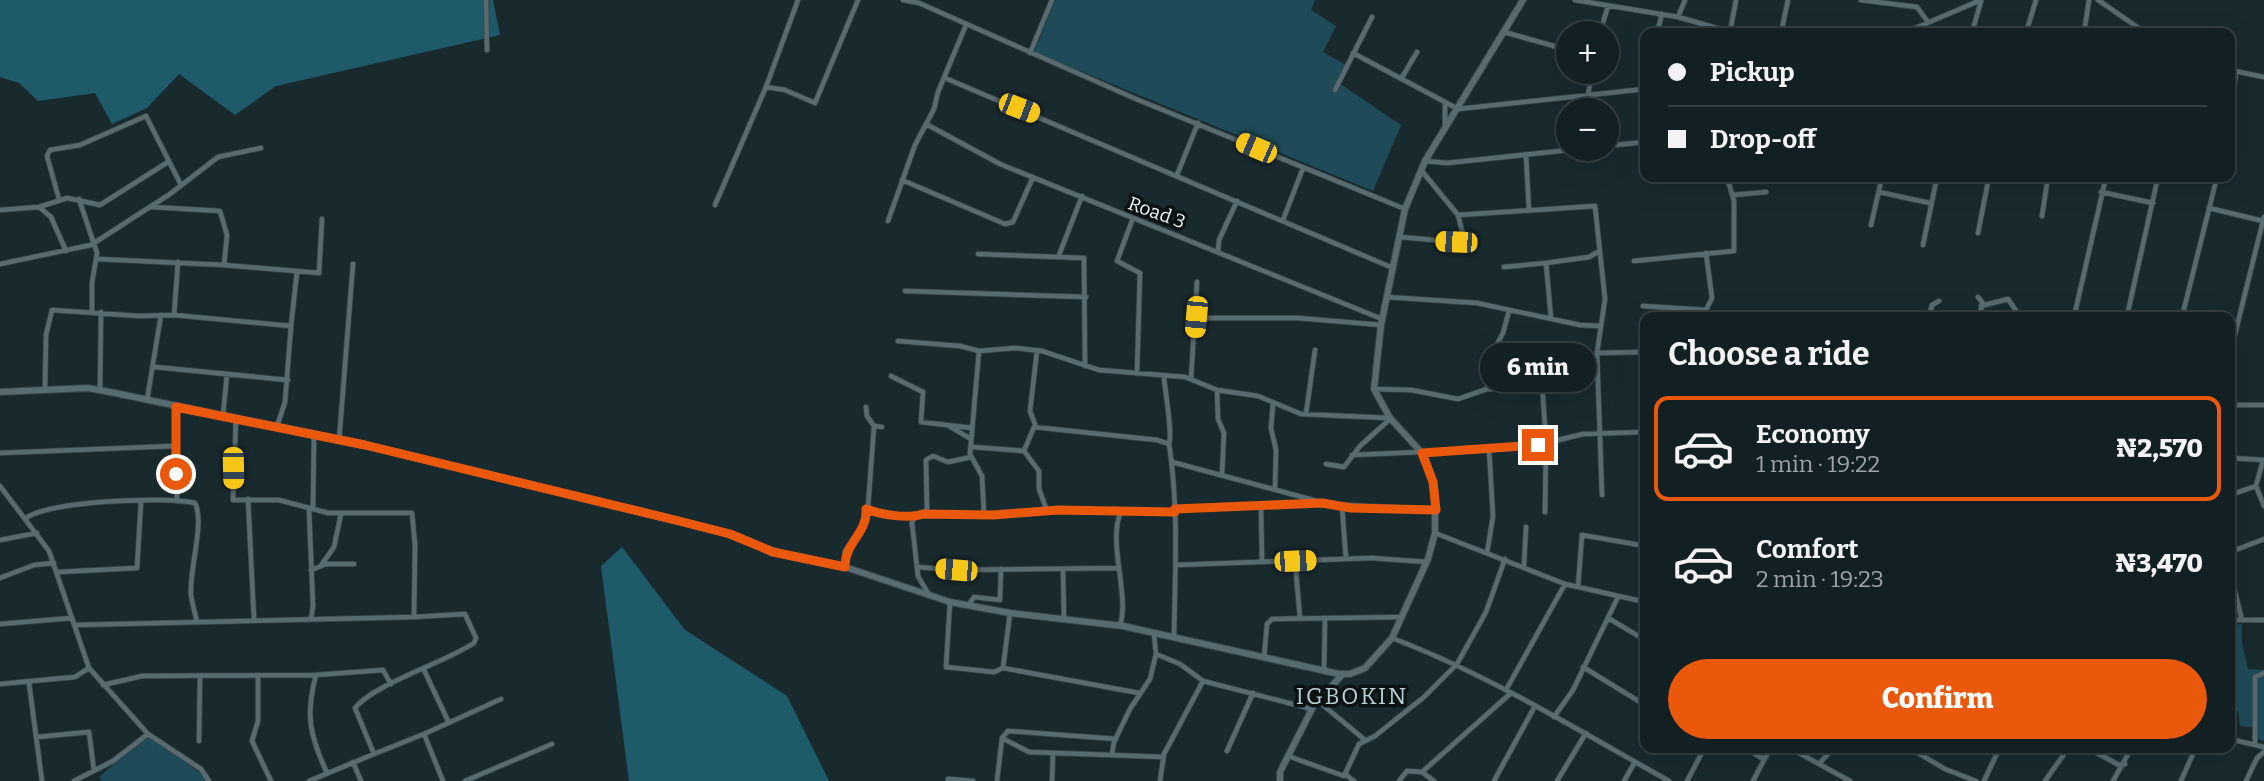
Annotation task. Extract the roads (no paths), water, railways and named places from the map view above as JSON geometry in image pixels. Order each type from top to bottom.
[{"type":"main road","points":[[0,392],[45,387],[100,390],[277,426],[730,534],[773,552],[845,567],[950,601],[1010,613],[1120,626],[1343,674],[1365,668],[1392,638],[1427,562],[1435,533],[1433,482],[1422,453],[1390,418],[1374,389],[1386,297],[1405,209],[1425,161],[1523,0]]},
{"type":"main road","points":[[1280,781],[1288,756],[1312,709],[1343,674]]},
{"type":"street","points":[[486,0],[487,50]]},
{"type":"street","points":[[715,205],[766,87],[798,0]]},
{"type":"street","points":[[766,87],[785,90],[815,103],[858,0]]},
{"type":"street","points":[[903,0],[920,1],[963,26],[1405,209]]},
{"type":"street","points":[[1030,53],[1052,0]]},
{"type":"street","points":[[1575,0],[1678,17],[1715,28]]},
{"type":"street","points":[[1678,17],[1685,0]]},
{"type":"street","points":[[1733,28],[1736,0]]},
{"type":"street","points":[[1782,28],[1788,0]]},
{"type":"street","points":[[1861,0],[1917,7],[1928,22]]},
{"type":"street","points":[[1918,28],[1977,0]]},
{"type":"street","points":[[1973,28],[1977,0]]},
{"type":"street","points":[[2028,28],[2036,0]]},
{"type":"street","points":[[2085,28],[2089,0]]},
{"type":"street","points":[[2099,0],[2135,28]]},
{"type":"street","points":[[1604,21],[1608,6]]},
{"type":"street","points":[[1658,28],[1662,14]]},
{"type":"street","points":[[1335,90],[1372,17]]},
{"type":"street","points":[[888,221],[963,26]]},
{"type":"street","points":[[1504,32],[1556,47]]},
{"type":"street","points":[[1401,79],[1417,52]]},
{"type":"street","points":[[1353,53],[1458,110],[1640,89]]},
{"type":"street","points":[[2235,71],[2264,77]]},
{"type":"street","points":[[945,78],[1393,268]]},
{"type":"street","points":[[1588,95],[1590,84]]},
{"type":"street","points":[[1466,96],[1472,107]]},
{"type":"street","points":[[1445,130],[1446,105]]},
{"type":"street","points":[[59,199],[47,156],[50,150],[80,145],[145,116],[181,185]]},
{"type":"street","points":[[1177,175],[1198,123]]},
{"type":"street","name":"Road 3","points":[[926,124],[953,140],[1033,177],[1209,247],[1382,322]]},
{"type":"street","points":[[1619,145],[1640,143]]},
{"type":"street","points":[[0,264],[96,242],[151,207],[218,157],[261,148]]},
{"type":"street","points":[[1425,161],[1447,163],[1556,152]]},
{"type":"street","points":[[1526,155],[1529,210]]},
{"type":"street","points":[[0,210],[39,208],[59,199],[79,199],[93,206],[100,205],[168,162]]},
{"type":"street","points":[[1283,220],[1303,168]]},
{"type":"street","points":[[1400,237],[1439,242],[1461,240],[1463,235],[1458,215],[1421,170]]},
{"type":"street","points":[[902,180],[1005,224],[1013,222],[1033,177]]},
{"type":"street","points":[[1634,261],[1731,253],[1735,249],[1732,195],[1728,182]]},
{"type":"street","points":[[1871,225],[1881,182]]},
{"type":"street","points":[[1923,245],[1936,182]]},
{"type":"street","points":[[1978,233],[1988,182]]},
{"type":"street","points":[[2042,216],[2047,182]]},
{"type":"street","points":[[2075,312],[2104,182]]},
{"type":"street","points":[[2128,312],[2157,182]]},
{"type":"street","points":[[2183,312],[2216,182]]},
{"type":"street","points":[[1732,195],[1766,192]]},
{"type":"street","points":[[1879,192],[1930,203]]},
{"type":"street","points":[[2101,192],[2153,204]]},
{"type":"street","points":[[1059,255],[1082,196]]},
{"type":"street","points":[[79,199],[96,242],[92,311]]},
{"type":"street","points":[[1218,252],[1219,240],[1237,201]]},
{"type":"street","points":[[1458,215],[1594,205],[1605,299],[1597,353],[1602,495]]},
{"type":"street","points":[[151,207],[220,211],[227,235],[224,265]]},
{"type":"street","points":[[39,208],[51,217],[66,251]]},
{"type":"street","points":[[2208,208],[2263,219],[2235,334]]},
{"type":"street","points":[[1133,218],[1117,261],[1140,273],[1138,372]]},
{"type":"street","points":[[97,259],[178,262],[319,273],[322,219]]},
{"type":"street","points":[[1209,247],[1219,240]]},
{"type":"street","points":[[1504,267],[1589,257],[1601,250]]},
{"type":"street","points":[[1643,306],[1706,310],[1713,298],[1706,253]]},
{"type":"street","points":[[978,254],[1078,256],[1086,261],[1085,366]]},
{"type":"street","points":[[174,315],[178,262]]},
{"type":"street","points":[[1546,263],[1551,318]]},
{"type":"street","points":[[339,442],[353,264]]},
{"type":"street","points":[[277,426],[288,380],[297,272]]},
{"type":"street","points":[[1191,379],[1197,282]]},
{"type":"street","points":[[905,291],[954,295],[1043,294],[1086,297]]},
{"type":"street","points":[[1386,297],[1405,301],[1473,302],[1601,326]]},
{"type":"street","points":[[1978,297],[1980,312]]},
{"type":"street","points":[[1981,306],[2008,299],[2017,312]]},
{"type":"street","points":[[1930,312],[1932,304],[1939,301]]},
{"type":"street","points":[[1487,389],[1492,354],[1503,333],[1509,310]]},
{"type":"street","points":[[45,387],[50,311],[174,315],[291,326]]},
{"type":"street","points":[[100,390],[102,312]]},
{"type":"street","points":[[147,400],[155,367],[161,315]]},
{"type":"street","points":[[1196,317],[1284,317],[1382,322]]},
{"type":"street","points":[[898,341],[960,346],[979,351],[1015,348],[1037,351],[1104,371],[1138,372],[1191,379],[1217,390],[1251,393],[1273,404],[1306,414],[1390,418]]},
{"type":"street","points":[[979,351],[971,457],[982,476],[984,514]]},
{"type":"street","points":[[1036,428],[1030,411],[1037,351]]},
{"type":"street","points":[[1306,414],[1315,351]]},
{"type":"street","points":[[1597,353],[1640,352]]},
{"type":"street","points":[[1530,359],[1540,364],[1546,442],[1545,512]]},
{"type":"street","points":[[155,367],[288,380]]},
{"type":"street","points":[[223,416],[227,374]]},
{"type":"street","points":[[891,376],[923,392],[921,422],[972,428]]},
{"type":"street","points":[[1164,377],[1166,419],[1171,428],[1169,444],[1175,511],[1174,637]]},
{"type":"street","points":[[1374,389],[1402,389],[1458,399],[1487,389],[1541,389]]},
{"type":"street","points":[[1217,390],[1218,419],[1224,433],[1222,474]]},
{"type":"street","points":[[1273,404],[1271,431],[1276,447],[1275,488]]},
{"type":"street","points":[[2235,405],[2264,405]]},
{"type":"street","points":[[176,407],[174,446],[177,501]]},
{"type":"street","points":[[845,567],[845,551],[867,523],[866,509],[872,483],[874,426],[866,415],[866,407]]},
{"type":"street","points":[[236,418],[233,499],[279,500],[309,509],[341,514],[413,515],[414,617]]},
{"type":"street","points":[[1326,464],[1341,469],[1390,418]]},
{"type":"street","points":[[874,426],[882,427]]},
{"type":"street","points":[[948,426],[972,440]]},
{"type":"street","points":[[1024,451],[1031,428],[1157,440],[1169,444]]},
{"type":"street","points":[[1352,455],[1489,449],[1599,432],[1640,432]]},
{"type":"street","points":[[309,509],[313,508],[314,434]]},
{"type":"street","points":[[0,453],[174,446]]},
{"type":"street","points":[[973,447],[1024,451],[1040,471],[1039,489],[1047,511]]},
{"type":"street","points":[[1488,553],[1493,516],[1489,449]]},
{"type":"street","points":[[923,514],[928,503],[927,459],[933,456],[948,462],[971,457]]},
{"type":"street","points":[[2235,458],[2257,458],[2264,462],[2256,486],[2264,506]]},
{"type":"street","points":[[1172,461],[1322,503],[1436,510]]},
{"type":"street","points":[[0,486],[37,533],[54,563],[89,668],[148,734],[201,769],[209,781]]},
{"type":"street","points":[[2235,493],[2256,486]]},
{"type":"street","points":[[248,499],[254,620]]},
{"type":"street","points":[[26,518],[50,508],[177,501],[197,504],[198,525],[193,550],[191,592],[197,622]]},
{"type":"street","points":[[58,572],[136,568],[141,535],[141,502]]},
{"type":"street","points":[[866,509],[879,514],[914,517],[923,514],[1047,511],[1119,514],[1322,503]]},
{"type":"street","points":[[1342,506],[1346,559]]},
{"type":"street","points":[[1261,507],[1262,562]]},
{"type":"street","points":[[309,509],[313,606],[311,619]]},
{"type":"street","points":[[311,570],[322,564],[334,547],[341,514]]},
{"type":"street","points":[[1119,514],[1118,568],[1124,613],[1120,626]]},
{"type":"street","points":[[914,517],[920,568],[918,574],[930,595]]},
{"type":"street","points":[[1524,565],[1526,527]]},
{"type":"street","points":[[0,540],[37,533]]},
{"type":"street","points":[[1435,533],[1524,565],[1566,584],[1640,601]]},
{"type":"street","points":[[1578,587],[1582,535],[1640,545]]},
{"type":"street","points":[[2235,550],[2264,539]]},
{"type":"street","points":[[1176,565],[1346,559],[1427,562]]},
{"type":"street","points":[[1345,776],[1346,768],[1359,744],[1424,696],[1457,664],[1486,612],[1505,559]]},
{"type":"street","points":[[1295,561],[1300,618]]},
{"type":"street","points":[[0,578],[34,565],[54,563]]},
{"type":"street","points":[[322,564],[354,564]]},
{"type":"street","points":[[920,568],[1118,568]]},
{"type":"street","points":[[969,604],[974,597],[1000,600],[1002,569]]},
{"type":"street","points":[[1063,570],[1064,620]]},
{"type":"street","points":[[1422,772],[1509,692],[1566,584]]},
{"type":"street","points":[[2235,592],[2242,620]]},
{"type":"street","points":[[1554,717],[1573,690],[1618,597]]},
{"type":"street","points":[[950,601],[946,667],[994,671],[1003,668],[1139,693]]},
{"type":"street","points":[[1003,668],[1010,613]]},
{"type":"street","points":[[75,625],[464,614],[476,638],[467,648],[366,696],[355,708],[374,754]]},
{"type":"street","points":[[1264,659],[1268,622],[1300,618],[1401,617]]},
{"type":"street","points":[[0,624],[72,618]]},
{"type":"street","points":[[1324,671],[1325,618]]},
{"type":"street","points":[[1608,618],[1640,637]]},
{"type":"street","points":[[2235,620],[2264,620]]},
{"type":"street","points":[[1112,754],[1116,739],[1139,693],[1147,686],[1156,654],[1154,634]]},
{"type":"street","points":[[1392,638],[1457,664],[1669,781]]},
{"type":"street","points":[[1156,654],[1180,664],[1203,681],[1312,709]]},
{"type":"street","points":[[1583,667],[1640,702]]},
{"type":"street","points":[[0,684],[75,677],[89,668]]},
{"type":"street","points":[[103,685],[132,677],[316,675],[383,670],[391,684]]},
{"type":"street","points":[[424,670],[449,723]]},
{"type":"street","points":[[2255,744],[2253,689],[2255,677],[2264,673]]},
{"type":"street","points":[[258,675],[258,718],[252,741],[271,781]]},
{"type":"street","points":[[316,675],[310,695],[310,733],[327,773]]},
{"type":"street","points":[[200,676],[200,741]]},
{"type":"street","points":[[1160,781],[1163,758],[1203,681]]},
{"type":"street","points":[[29,683],[42,781]]},
{"type":"street","points":[[1227,751],[1253,694]]},
{"type":"street","points":[[309,781],[501,699]]},
{"type":"street","points":[[1318,702],[1365,740]]},
{"type":"street","points":[[1494,781],[1535,706]]},
{"type":"street","points":[[997,781],[1004,733],[1013,730],[1116,739]]},
{"type":"street","points":[[37,737],[89,732],[94,771]]},
{"type":"street","points":[[1558,781],[1586,733]]},
{"type":"street","points":[[75,781],[148,734]]},
{"type":"street","points":[[424,734],[443,781]]},
{"type":"street","points":[[1002,738],[1028,752],[1163,758]]},
{"type":"street","points":[[2235,740],[2264,747]]},
{"type":"street","points":[[466,781],[552,744]]},
{"type":"street","points":[[2246,781],[2257,758],[2264,752]]},
{"type":"street","points":[[1052,781],[1053,753]]},
{"type":"street","points":[[1687,781],[1702,753]]},
{"type":"street","points":[[1754,753],[1763,759]]},
{"type":"street","points":[[1753,781],[1767,753]]},
{"type":"street","points":[[1798,753],[1850,781]]},
{"type":"street","points":[[1819,764],[1829,753]]},
{"type":"street","points":[[1918,753],[1945,769],[1976,781]]},
{"type":"street","points":[[1984,781],[1997,753]]},
{"type":"street","points":[[2045,781],[2065,753]]},
{"type":"street","points":[[2097,753],[2121,766]]},
{"type":"street","points":[[2113,781],[2129,753]]},
{"type":"street","points":[[2181,781],[2193,753]]},
{"type":"street","points":[[1288,756],[1313,767],[1337,771],[1354,781]]},
{"type":"street","points":[[353,762],[361,781]]},
{"type":"street","points":[[1624,781],[1635,762]]},
{"type":"street","points":[[1337,771],[1346,768]]},
{"type":"street","points":[[1399,781],[1404,772],[1422,772],[1434,781]]},
{"type":"street","points":[[948,779],[973,781]]},
{"type":"district","name":"IGBOKIN","points":[[1352,696]]}]
